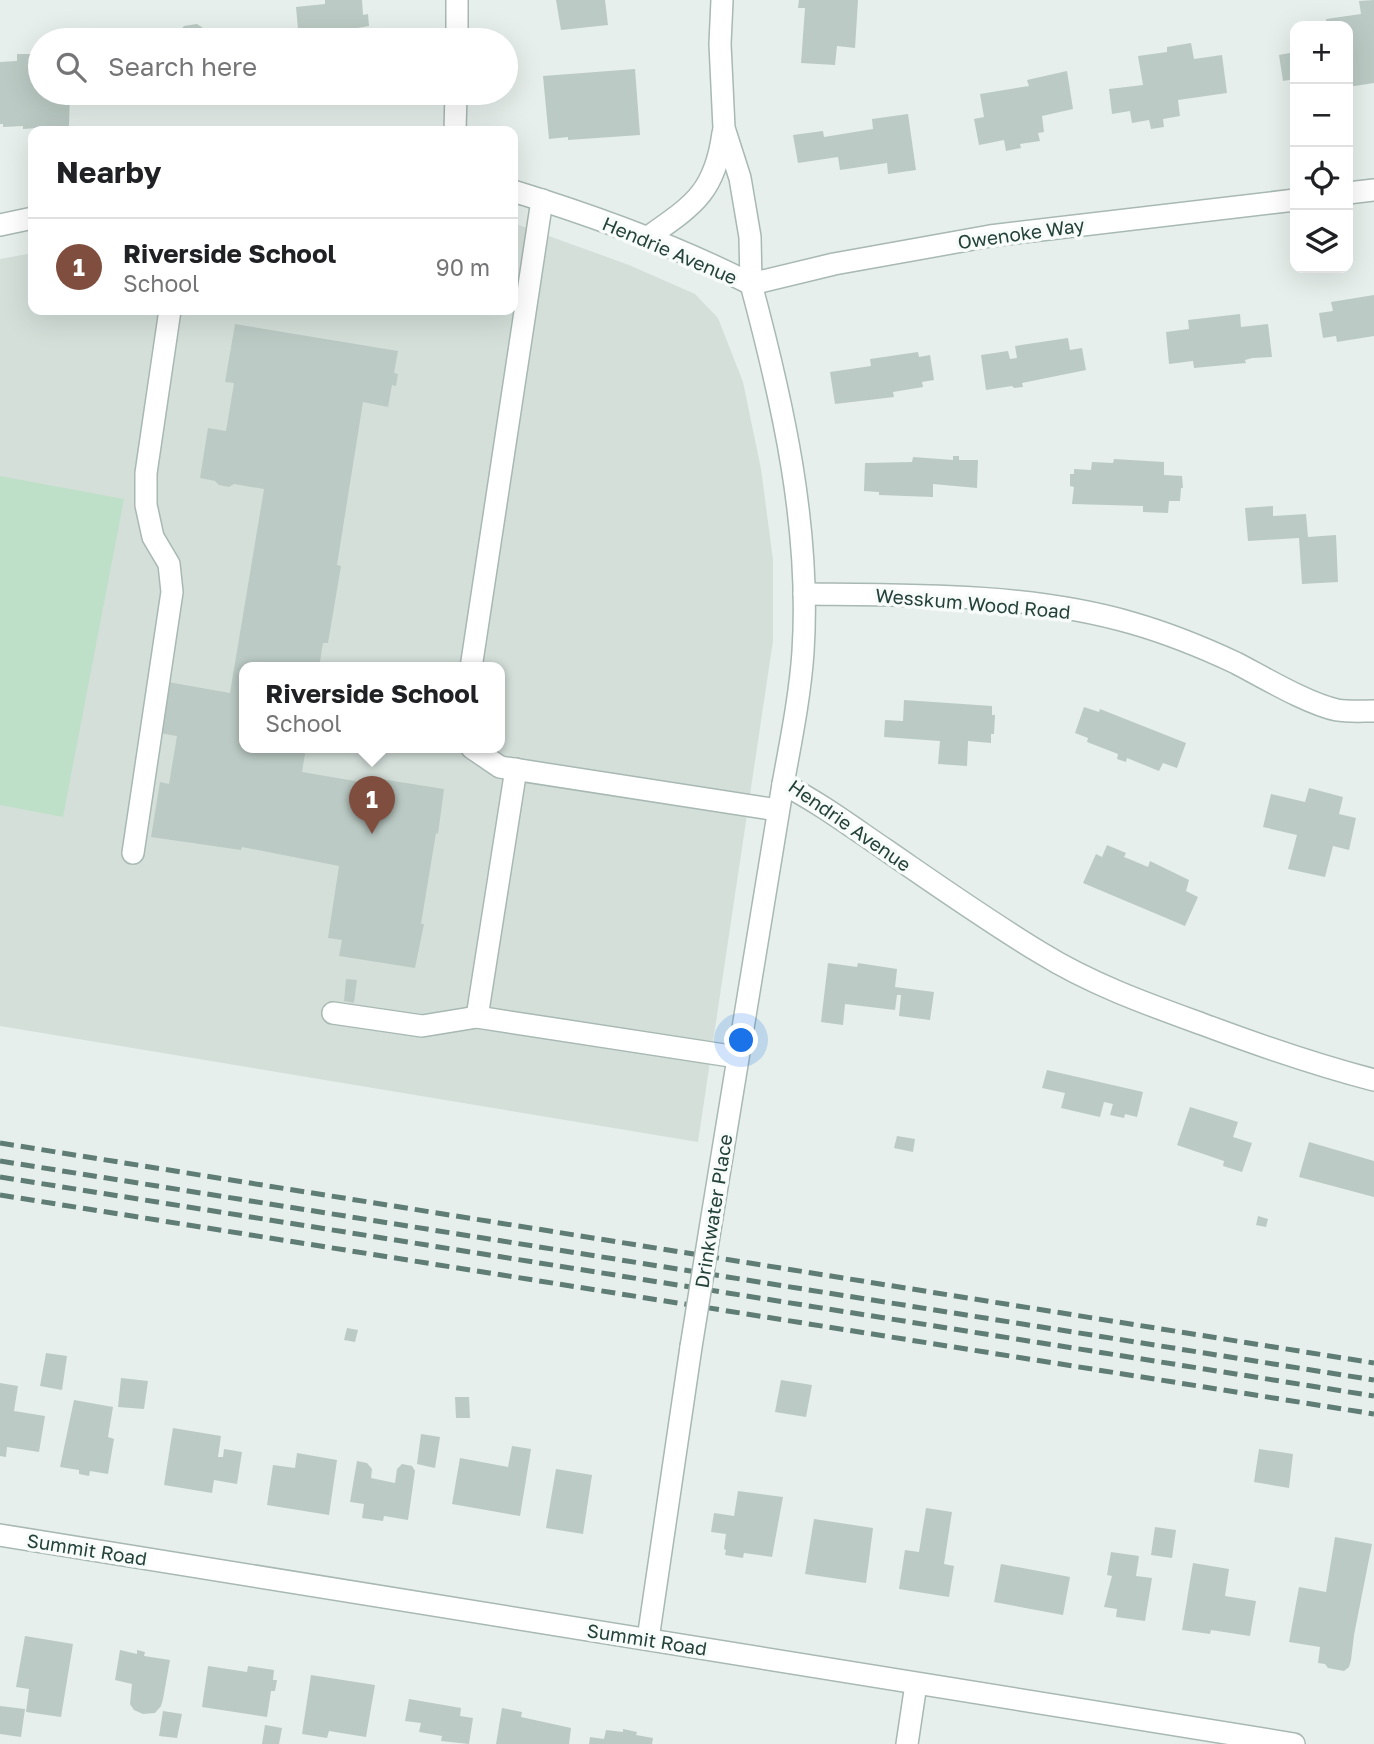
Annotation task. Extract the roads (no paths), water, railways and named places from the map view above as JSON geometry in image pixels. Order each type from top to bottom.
[{"type":"street","points":[[457,0],[457,28]]},
{"type":"street","points":[[648,237],[685,211],[702,194],[713,176],[721,153],[724,128],[720,44],[722,0]]},
{"type":"street","points":[[455,126],[456,105]]},
{"type":"street","points":[[724,128],[740,178],[750,237],[751,284]]},
{"type":"street","points":[[1353,193],[1374,190]]},
{"type":"street","name":"Hendrie Avenue","points":[[518,193],[648,237],[706,261],[751,284],[771,359],[791,465],[803,554],[801,677],[783,784],[814,800],[1043,954],[1082,975],[1144,1003],[1234,1036],[1374,1080]]},
{"type":"street","points":[[472,662],[542,200]]},
{"type":"street","name":"Owenoke Way","points":[[751,284],[848,261],[990,236],[1290,201]]},
{"type":"street","points":[[0,225],[28,219]]},
{"type":"street","points":[[133,853],[172,592],[169,564],[153,537],[146,505],[146,473],[169,315]]},
{"type":"street","name":"Wesskum Wood Road","points":[[804,594],[946,597],[1048,606],[1096,614],[1131,622],[1200,647],[1337,710],[1374,711]]},
{"type":"street","points":[[479,753],[500,767],[778,810]]},
{"type":"street","points":[[477,1017],[516,769]]},
{"type":"street","name":"Drinkwater Place","points":[[648,1639],[691,1347],[783,784]]},
{"type":"street","points":[[333,1013],[422,1026],[477,1017],[737,1058]]},
{"type":"street","name":"Summit Road","points":[[0,1535],[1294,1744]]},
{"type":"street","points":[[907,1744],[916,1684]]},
{"type":"railway","points":[[0,1143],[1374,1363]]},
{"type":"railway","points":[[0,1161],[1374,1380]]},
{"type":"railway","points":[[0,1177],[1374,1396]]},
{"type":"railway","points":[[0,1195],[1374,1414]]},
{"type":"place","name":"Riverside School","points":[[372,834]]}]
